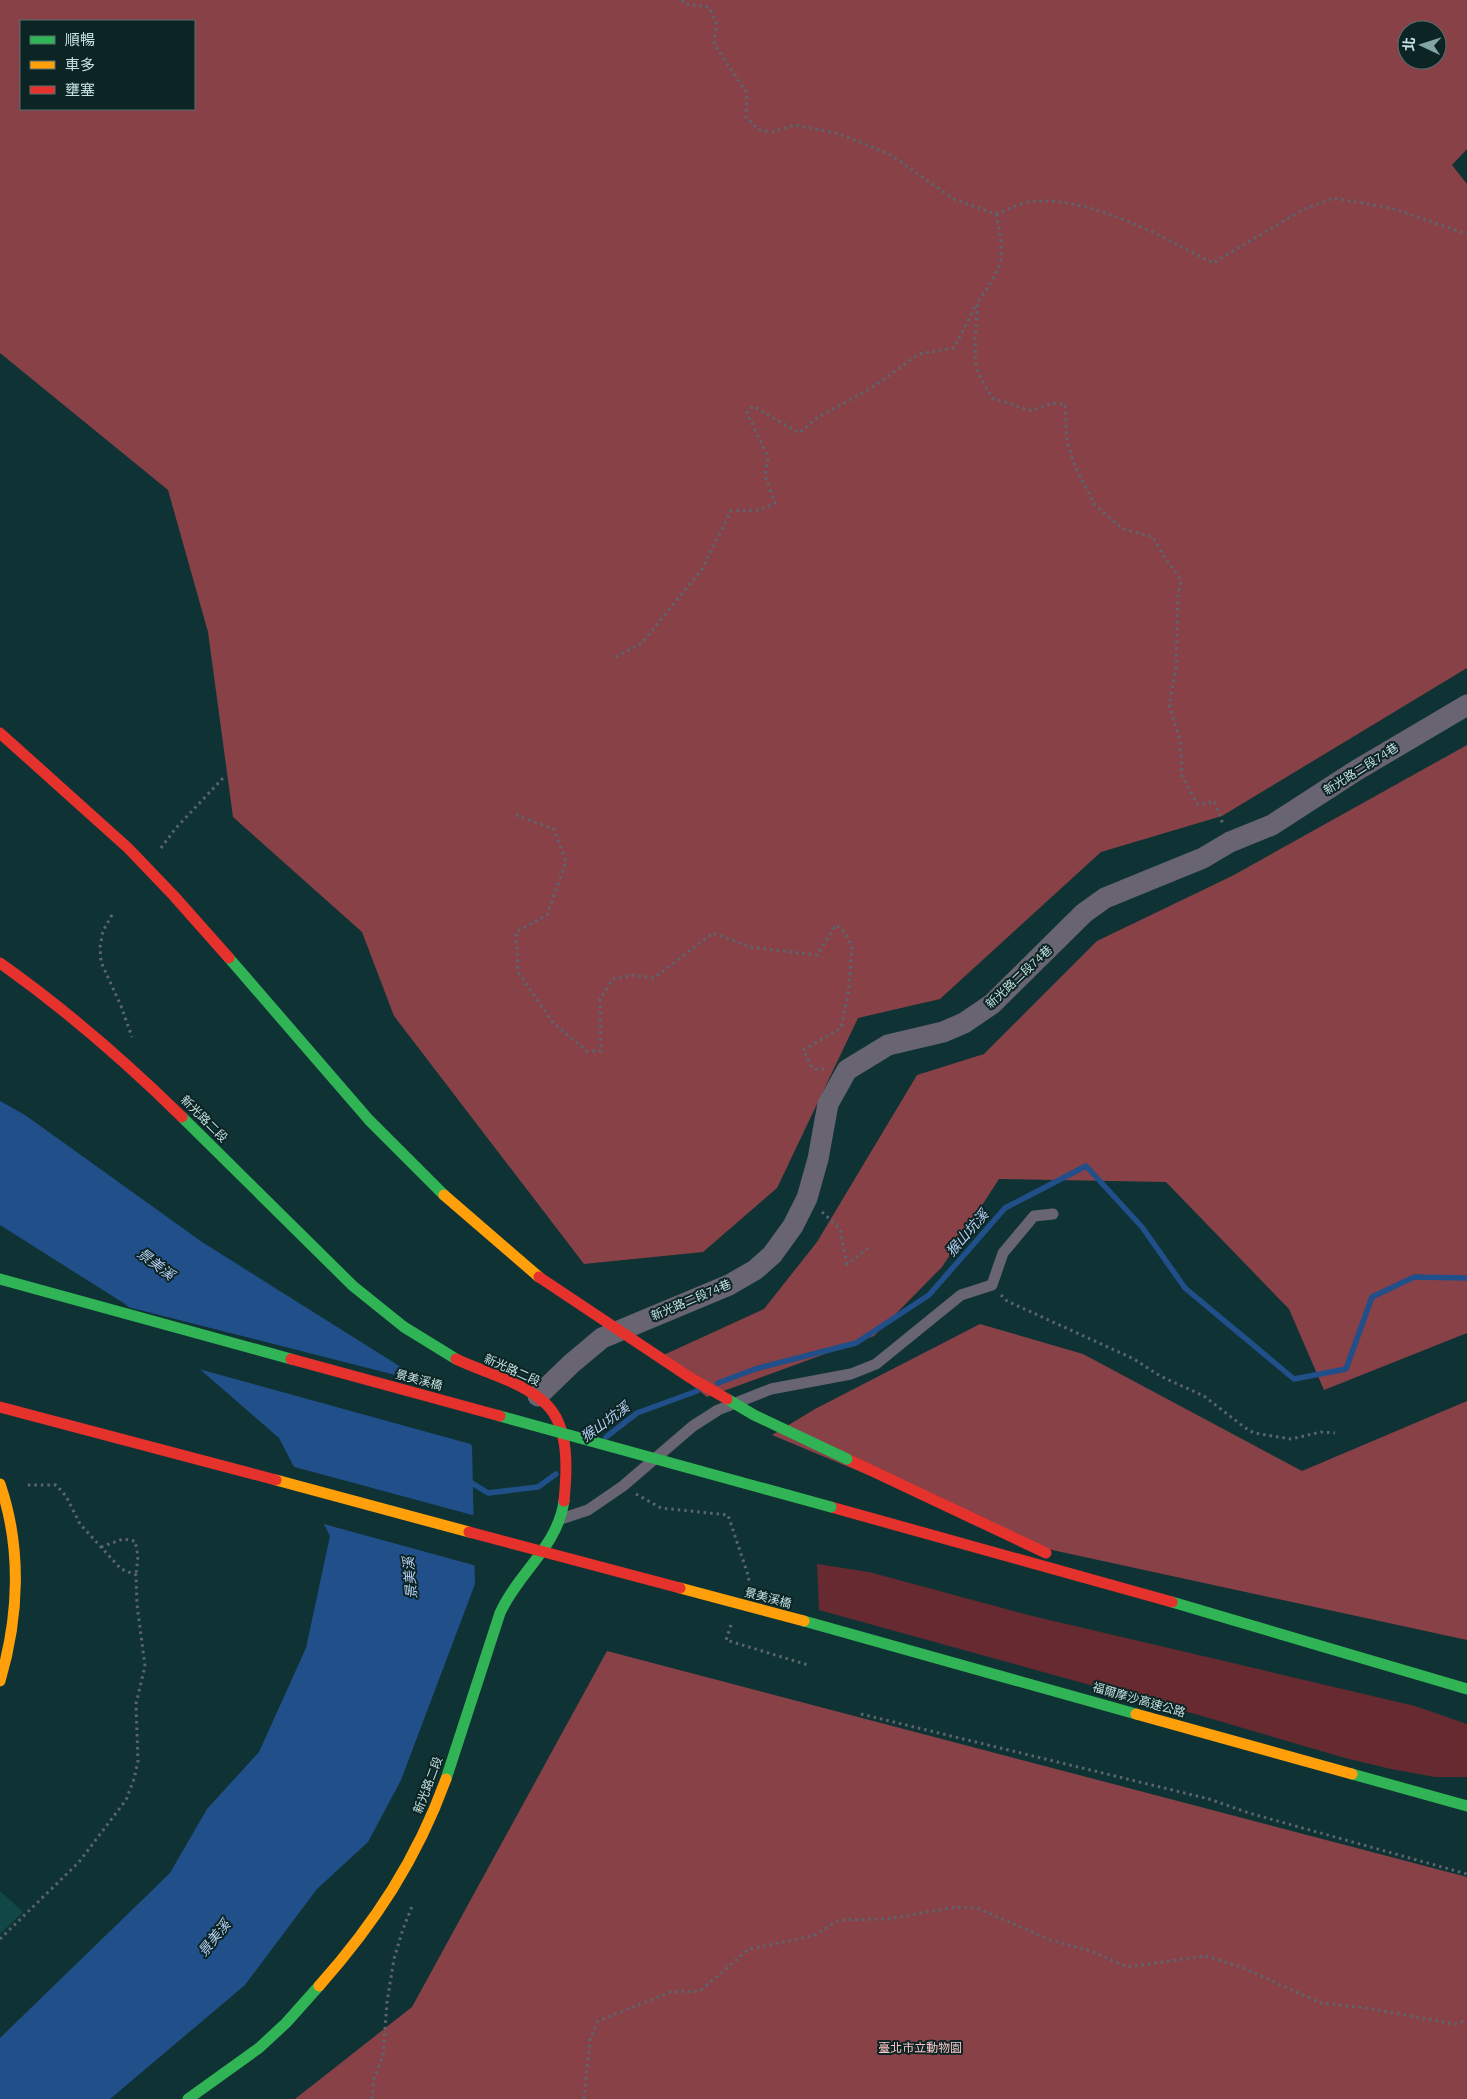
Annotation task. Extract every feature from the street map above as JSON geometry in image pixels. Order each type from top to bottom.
[{"type":"main road","points":[[0,732],[80,802],[145,864],[228,956],[370,1121],[482,1229],[539,1276],[689,1377],[754,1415],[1113,1585],[1467,1689]]},
{"type":"main road","name":"新光路二段","points":[[0,963],[66,1011],[148,1082],[338,1271],[385,1312],[412,1332],[455,1359],[545,1403],[566,1451],[564,1497],[560,1520],[546,1546],[516,1586],[493,1630],[454,1758],[436,1806],[401,1878],[353,1944],[311,1996],[269,2039],[243,2061],[188,2099]]},
{"type":"main road","name":"景美溪橋","points":[[0,1279],[1113,1585]]},
{"type":"main road","name":"景美溪橋","points":[[0,1407],[804,1622]]},
{"type":"main road","points":[[0,1680],[5,1666],[13,1627],[15,1576],[13,1530],[1,1486]]},
{"type":"main road","name":"福爾摩沙高速公路","points":[[804,1622],[1467,1806]]},
{"type":"street","name":"新光路二段74巷","points":[[545,1403],[571,1364],[602,1338],[729,1285],[755,1270],[772,1255],[793,1226],[807,1198],[818,1159],[828,1104],[847,1070],[888,1045],[943,1032],[964,1023],[992,1004],[1084,913],[1105,898],[1202,858],[1230,842],[1272,825],[1356,770],[1467,705]]},
{"type":"lane","points":[[560,1520],[588,1510],[623,1486],[692,1426],[718,1410],[772,1389],[851,1374],[876,1364],[961,1295],[992,1285],[1003,1253],[1034,1216],[1053,1214]]},
{"type":"path","points":[[682,0],[685,4],[709,7],[716,22],[714,44],[747,93],[746,117],[759,130],[772,132],[795,125],[836,133],[889,154],[954,199],[996,214],[1034,200],[1072,204],[1137,224],[1213,263],[1302,210],[1334,198],[1394,209],[1467,234]]},
{"type":"path","points":[[616,657],[642,643],[702,569],[732,511],[760,510],[775,503],[765,476],[768,456],[747,413],[753,406],[799,433],[818,417],[870,389],[919,354],[954,348],[1001,263],[1001,239],[996,214]]},
{"type":"path","points":[[978,302],[975,340],[976,369],[992,398],[1032,411],[1051,403],[1064,404],[1067,441],[1076,470],[1095,505],[1124,529],[1153,536],[1165,558],[1181,580],[1178,596],[1176,668],[1169,705],[1180,740],[1182,776],[1198,805],[1214,802],[1230,842]]},
{"type":"path","points":[[158,851],[174,829],[224,777]]},
{"type":"path","points":[[516,815],[554,829],[566,862],[547,915],[516,932],[518,972],[553,1023],[587,1051],[601,1051],[600,999],[613,979],[634,975],[654,978],[713,934],[750,947],[817,954],[836,925],[845,932],[852,947],[848,995],[840,1028],[803,1050],[813,1069],[847,1070]]},
{"type":"path","points":[[112,915],[103,931],[100,947],[101,962],[121,1006],[133,1040]]},
{"type":"path","points":[[807,1198],[840,1229],[847,1264],[868,1248]]},
{"type":"path","points":[[992,1285],[1007,1301],[1134,1360],[1160,1376],[1204,1396],[1254,1433],[1291,1439],[1321,1432],[1335,1433]]},
{"type":"path","points":[[1,1486],[56,1485],[66,1496],[80,1524],[120,1569],[136,1575]]},
{"type":"path","points":[[623,1486],[661,1508],[728,1515],[749,1578],[746,1587]]},
{"type":"path","points":[[0,1939],[79,1862],[126,1800],[134,1780],[138,1761],[136,1704],[145,1666],[137,1605],[136,1575],[138,1556],[135,1542],[123,1539],[102,1547]]},
{"type":"path","points":[[732,1622],[726,1640],[808,1665]]},
{"type":"path","points":[[861,1714],[1209,1799],[1250,1813],[1467,1874]]},
{"type":"path","points":[[372,2099],[374,2078],[383,2056],[387,2002],[394,1959],[416,1896]]},
{"type":"path","points":[[584,2099],[590,2040],[598,2021],[671,1992],[700,1991],[749,1949],[813,1936],[839,1920],[888,1919],[957,1907],[977,1908],[1050,1940],[1091,1951],[1127,1967],[1206,1956],[1241,1967],[1321,2003],[1366,2008],[1455,2024],[1467,2020]]},
{"type":"shaded area","points":[[817,1564],[869,1572],[1028,1615],[1415,1706],[1467,1724],[1467,1777],[1435,1777],[1345,1758],[1195,1714],[819,1610]]},
{"type":"shaded area","points":[[0,1891],[23,1912],[0,1934]]},
{"type":"green space","points":[[0,0],[1467,0],[1467,149],[1452,165],[1467,184],[1467,668],[1222,816],[1101,852],[940,999],[858,1018],[777,1188],[703,1252],[584,1264],[394,1016],[362,932],[233,817],[208,632],[168,490],[0,353]]},
{"type":"green space","points":[[1467,745],[1467,1333],[1324,1390],[1289,1309],[1166,1182],[999,1179],[942,1267],[874,1336],[707,1397],[657,1358],[764,1309],[817,1242],[917,1075],[984,1054],[1097,941],[1232,876]]},
{"type":"green space","points":[[980,1324],[1083,1354],[1302,1471],[1467,1401],[1467,1640],[1043,1548],[772,1435],[815,1409]]},
{"type":"green space","name":"臺北市立動物園","points":[[607,1651],[1467,1877],[1467,2099],[295,2099],[412,2007]]},
{"type":"water","name":"景美溪","points":[[0,1101],[25,1115],[202,1242],[412,1374],[472,1446],[475,1584],[401,1780],[368,1842],[317,1889],[245,1985],[110,2099],[0,2099],[0,2038],[170,1873],[207,1809],[259,1752],[306,1648],[330,1536],[279,1438],[125,1304],[0,1225]]},
{"type":"pier","points":[[124,1306],[423,1382],[474,1445],[195,1368]]},
{"type":"pier","points":[[291,1466],[476,1516],[477,1566],[320,1523]]},
{"type":"waterway","name":"猴山坑溪","points":[[718,1383],[755,1369],[856,1343],[929,1295],[1005,1208],[1086,1166],[1142,1227],[1185,1288],[1294,1379],[1346,1369],[1372,1297],[1414,1277],[1467,1278]]},
{"type":"waterway","name":"猴山坑溪","points":[[606,1437],[637,1413],[697,1391]]},
{"type":"waterway","name":"猴山坑溪","points":[[467,1480],[488,1493],[538,1487],[556,1474]]},
{"type":"traffic: fast","points":[[229,958],[369,1120],[444,1195]]},
{"type":"traffic: fast","points":[[182,1117],[353,1286],[404,1327],[456,1359]]},
{"type":"traffic: fast","points":[[0,1279],[291,1359]]},
{"type":"traffic: fast","points":[[727,1399],[754,1415],[847,1459]]},
{"type":"traffic: fast","points":[[500,1416],[831,1507]]},
{"type":"traffic: fast","points":[[446,1779],[500,1613],[517,1585],[546,1546],[554,1532],[564,1501]]},
{"type":"traffic: fast","points":[[1172,1602],[1467,1689]]},
{"type":"traffic: fast","points":[[804,1621],[1136,1714]]},
{"type":"traffic: fast","points":[[1352,1774],[1467,1806]]},
{"type":"traffic: fast","points":[[188,2099],[259,2048],[286,2023],[319,1986]]},
{"type":"traffic: slow","points":[[444,1195],[539,1277]]},
{"type":"traffic: slow","points":[[276,1480],[469,1532]]},
{"type":"traffic: slow","points":[[0,1484],[7,1508],[15,1558],[14,1607],[11,1632],[0,1681]]},
{"type":"traffic: slow","points":[[680,1588],[804,1621]]},
{"type":"traffic: slow","points":[[1136,1714],[1352,1774]]},
{"type":"traffic: slow","points":[[319,1986],[358,1938],[393,1889],[422,1836],[446,1779]]},
{"type":"traffic: jam","points":[[0,733],[128,848],[229,958]]},
{"type":"traffic: jam","points":[[0,963],[94,1036],[182,1117]]},
{"type":"traffic: jam","points":[[539,1277],[689,1377],[727,1399]]},
{"type":"traffic: jam","points":[[291,1359],[500,1416]]},
{"type":"traffic: jam","points":[[456,1359],[526,1389],[546,1404],[554,1414],[563,1437],[565,1450],[566,1476],[564,1501]]},
{"type":"traffic: jam","points":[[0,1407],[276,1480]]},
{"type":"traffic: jam","points":[[847,1459],[1046,1553]]},
{"type":"traffic: jam","points":[[831,1507],[1172,1602]]},
{"type":"traffic: jam","points":[[469,1532],[680,1588]]}]
